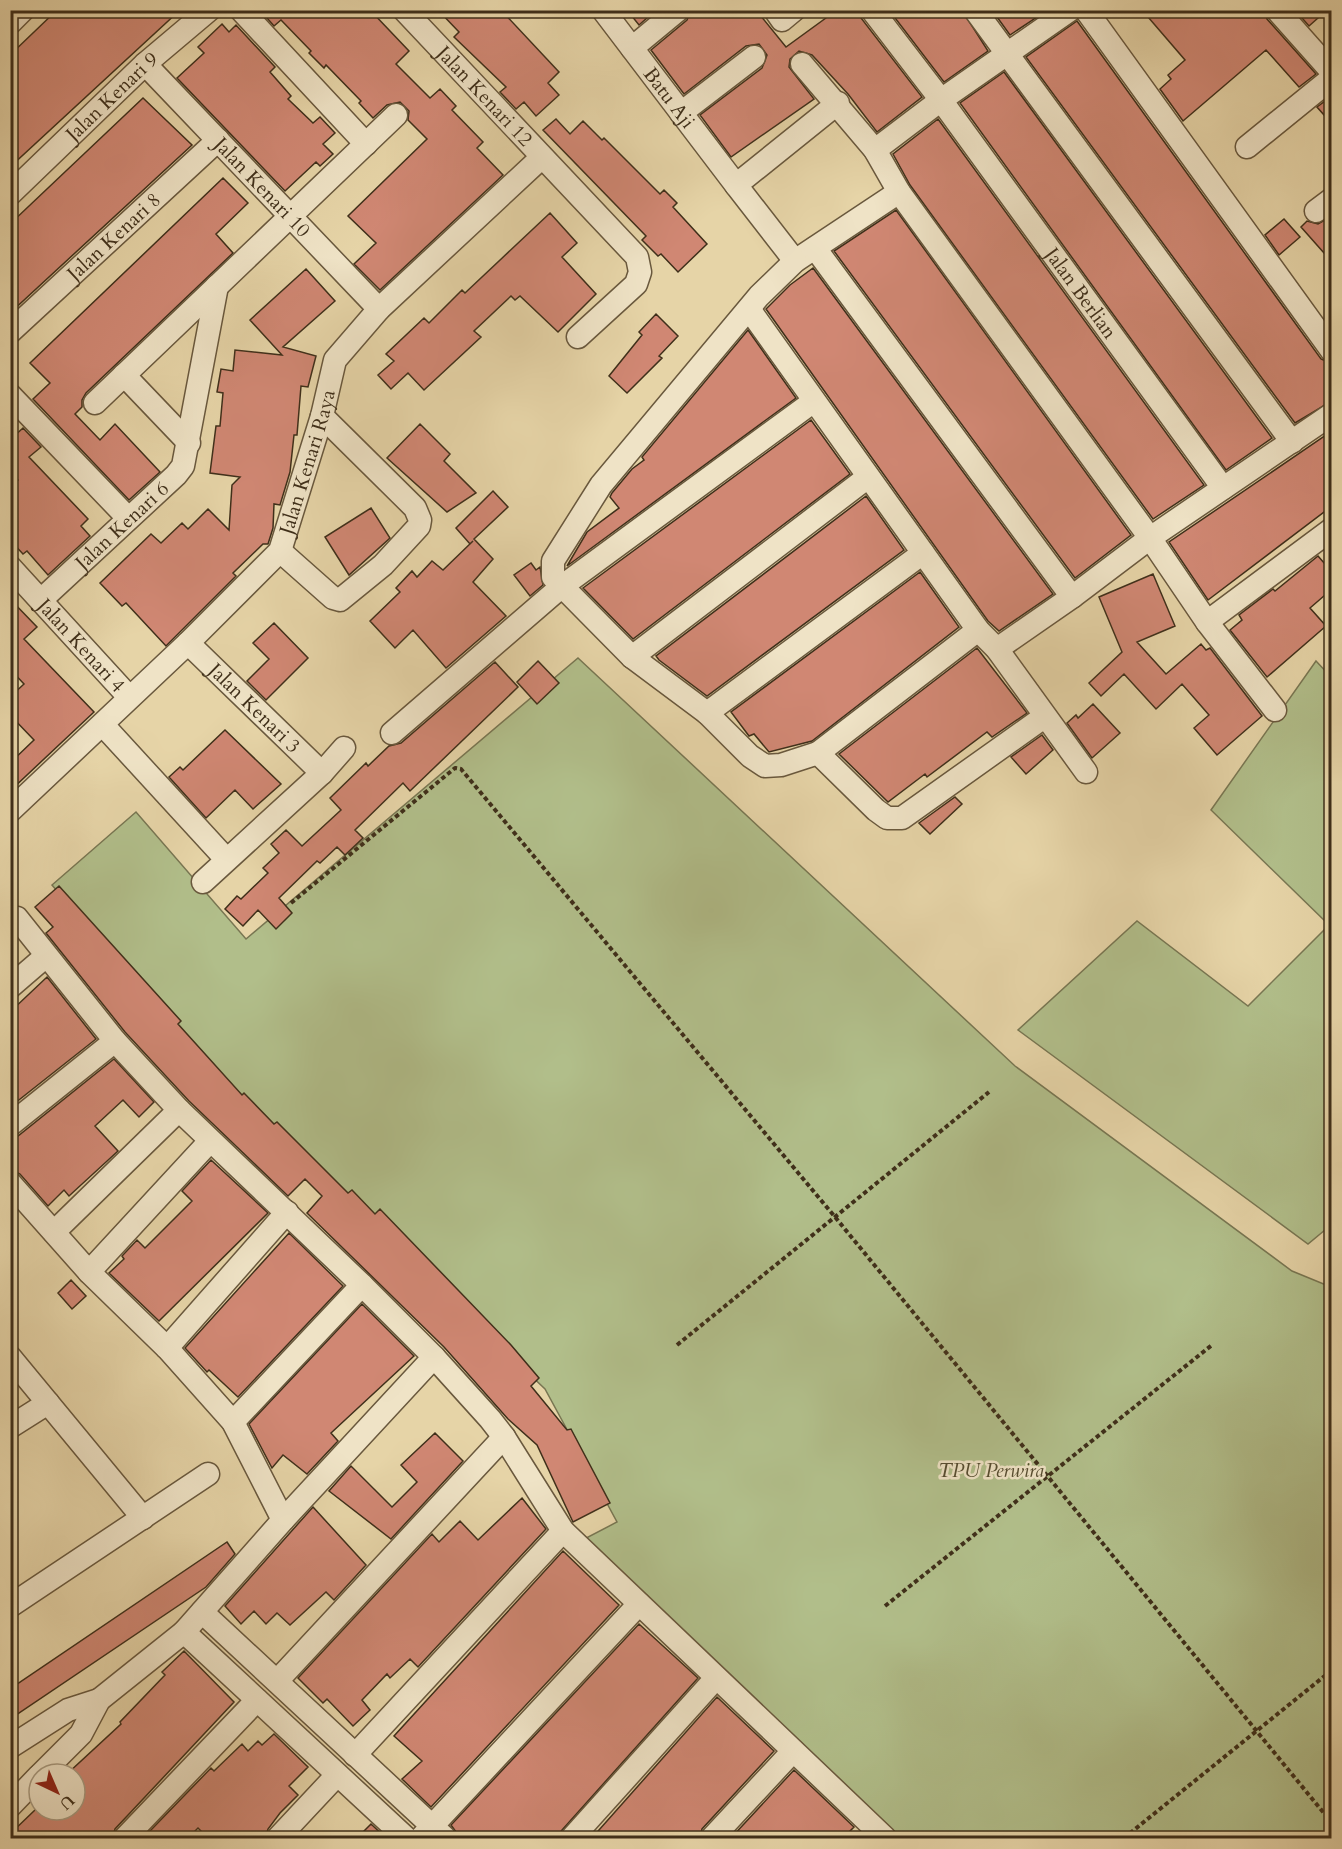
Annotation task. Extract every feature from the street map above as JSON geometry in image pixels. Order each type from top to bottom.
[{"type":"street","points":[[10,22],[23,10]]},
{"type":"street","name":"Jalan Kenari 9","points":[[13,187],[145,64],[208,10]]},
{"type":"street","points":[[241,10],[366,144]]},
{"type":"street","name":"Jalan Kenari 12","points":[[404,10],[637,257],[640,272],[636,284],[578,337]]},
{"type":"street","name":"Batu Aji","points":[[603,10],[795,261]]},
{"type":"street","points":[[632,48],[678,10]]},
{"type":"street","points":[[775,10],[782,20],[794,10]]},
{"type":"street","name":"Jalan Berlian","points":[[872,10],[941,100],[1223,488]]},
{"type":"street","points":[[975,10],[1292,442]]},
{"type":"street","points":[[875,150],[941,100],[1070,10]]},
{"type":"street","points":[[1086,10],[1332,351]]},
{"type":"street","points":[[1277,10],[1332,72]]},
{"type":"street","points":[[681,113],[754,57]]},
{"type":"street","name":"Jalan Kenari 10","points":[[145,64],[379,309]]},
{"type":"street","points":[[802,64],[838,103],[875,150],[898,192],[1150,538],[1207,622],[1275,710]]},
{"type":"street","points":[[1247,147],[1332,78]]},
{"type":"street","points":[[736,185],[838,103]]},
{"type":"street","points":[[94,403],[396,115]]},
{"type":"street","name":"Jalan Kenari 8","points":[[10,332],[218,140]]},
{"type":"street","name":"Jalan Kenari Raya","points":[[10,811],[103,725],[280,551],[322,416],[335,360],[379,309],[542,158]]},
{"type":"street","points":[[898,192],[795,261],[749,309],[601,485],[553,561],[553,577],[632,657],[707,713],[750,756],[765,766],[781,765],[818,753],[978,630]]},
{"type":"street","points":[[815,248],[1072,597]]},
{"type":"street","name":"Jalan Kenari 6","points":[[41,600],[183,466],[217,286]]},
{"type":"street","points":[[749,309],[978,630],[997,649],[1086,772]]},
{"type":"street","points":[[124,375],[189,443]]},
{"type":"street","points":[[10,395],[128,518]]},
{"type":"street","points":[[392,733],[561,587],[814,401]]},
{"type":"street","points":[[997,649],[1072,597],[1150,538],[1332,414]]},
{"type":"street","points":[[280,551],[333,598],[340,600],[383,565],[419,526],[420,520],[415,508],[322,416]]},
{"type":"street","points":[[632,657],[868,477]]},
{"type":"street","points":[[1207,622],[1332,529]]},
{"type":"street","points":[[707,713],[923,553]]},
{"type":"street","name":"Jalan Kenari 4","points":[[10,567],[129,697]]},
{"type":"street","name":"Jalan Kenari 3","points":[[188,643],[322,773]]},
{"type":"street","points":[[818,753],[876,810],[887,818],[902,818],[1044,717]]},
{"type":"street","points":[[103,725],[226,859]]},
{"type":"street","points":[[203,882],[322,773],[344,748]]},
{"type":"street","points":[[18,918],[115,1041],[179,1110],[287,1212],[434,1357],[504,1437],[563,1531],[793,1751],[870,1834]]},
{"type":"street","points":[[10,987],[46,956]]},
{"type":"street","points":[[10,1125],[115,1041]]},
{"type":"street","points":[[54,1232],[179,1110]]},
{"type":"street","points":[[89,1272],[210,1141]]},
{"type":"street","points":[[10,1183],[89,1272],[167,1348],[233,1422],[283,1520]]},
{"type":"street","points":[[167,1348],[287,1212]]},
{"type":"street","points":[[233,1422],[362,1285]]},
{"type":"street","points":[[10,1357],[143,1518]]},
{"type":"street","points":[[10,1747],[68,1710],[99,1700],[184,1632],[283,1520],[434,1357]]},
{"type":"street","points":[[10,1427],[48,1403]]},
{"type":"street","points":[[277,1681],[504,1437]]},
{"type":"street","points":[[10,1606],[208,1474]]},
{"type":"street","points":[[355,1755],[563,1531]]},
{"type":"street","points":[[202,1612],[355,1755],[433,1834],[639,1604]]},
{"type":"street","points":[[184,1632],[406,1839]]},
{"type":"street","points":[[572,1839],[716,1678]]},
{"type":"street","points":[[53,1762],[81,1734],[99,1700]]},
{"type":"street","points":[[125,1839],[257,1700]]},
{"type":"street","points":[[712,1839],[793,1751]]},
{"type":"street","points":[[278,1839],[337,1775]]},
{"type":"street","points":[[10,1806],[27,1788]]},
{"type":"path","points":[[291,903],[458,767],[835,1217],[1332,1823]]},
{"type":"path","points":[[677,1345],[989,1092]]},
{"type":"path","points":[[885,1606],[1212,1345]]},
{"type":"path","points":[[1124,1839],[1332,1670]]},
{"type":"green space","name":"TPU Perwira","points":[[578,658],[1015,1066],[1292,1271],[1331,1287],[1331,1838],[891,1838],[569,1547],[617,1522],[545,1389],[283,1139],[156,1005],[52,885],[136,812],[246,939]]},
{"type":"green space","points":[[1316,661],[1332,678],[1331,1225],[1308,1244],[1018,1030],[1137,921],[1248,1006],[1329,925],[1211,810]]},
{"type":"building","points":[[57,10],[180,10],[10,167],[10,55]]},
{"type":"building","points":[[260,10],[370,10],[409,51],[396,64],[430,98],[440,89],[456,106],[452,110],[483,142],[477,148],[503,175],[380,290],[354,264],[376,243],[348,216],[427,139],[408,120],[409,111],[400,102],[387,105],[373,118],[359,103],[361,101],[326,65],[324,68],[309,53],[311,51],[281,20],[274,26]]},
{"type":"building","points":[[438,10],[501,10],[559,72],[548,83],[559,95],[536,116],[524,102],[516,109],[500,92],[506,87],[454,37],[459,32]]},
{"type":"building","points":[[627,10],[656,10],[639,25]]},
{"type":"building","points":[[691,10],[756,10],[786,47],[837,10],[859,10],[861,18],[922,97],[877,132],[848,94],[812,55],[799,51],[790,59],[789,67],[814,99],[731,157],[700,115],[762,68],[767,55],[759,44],[746,46],[684,94],[651,50],[687,20]]},
{"type":"building","points":[[889,10],[962,10],[988,51],[944,82]]},
{"type":"building","points":[[992,10],[1041,10],[1043,13],[1010,35]]},
{"type":"building","points":[[1142,10],[1264,10],[1267,19],[1316,74],[1299,87],[1266,50],[1183,121],[1160,89],[1171,79],[1168,75],[1185,60]]},
{"type":"building","points":[[1295,10],[1327,10],[1309,26]]},
{"type":"building","points":[[1077,21],[1321,359],[1332,364],[1332,401],[1295,423],[1026,57]]},
{"type":"building","points":[[222,24],[229,32],[236,25],[275,67],[270,72],[291,96],[288,99],[313,123],[320,117],[335,133],[323,144],[333,154],[320,166],[316,162],[285,191],[177,78],[204,53],[198,47]]},
{"type":"building","points":[[1004,72],[1272,438],[1226,470],[960,103]]},
{"type":"building","points":[[1332,96],[1332,124],[1317,107]]},
{"type":"building","points":[[143,98],[192,145],[10,313],[10,224]]},
{"type":"building","points":[[556,119],[570,134],[583,121],[602,140],[604,138],[660,194],[664,190],[677,203],[673,207],[707,244],[678,272],[661,254],[658,256],[642,240],[646,236],[543,130]]},
{"type":"building","points":[[938,119],[1204,485],[1153,519],[910,185],[893,154]]},
{"type":"building","points":[[223,178],[248,203],[216,234],[233,253],[86,393],[82,400],[82,407],[75,414],[100,440],[115,424],[160,472],[129,500],[33,399],[50,383],[30,363]]},
{"type":"building","points":[[896,210],[1131,535],[1075,578],[834,251]]},
{"type":"building","points":[[550,213],[577,243],[562,257],[596,294],[558,332],[520,296],[515,300],[511,296],[474,331],[481,337],[424,390],[408,373],[391,389],[378,375],[394,361],[386,354],[424,318],[429,323],[462,290],[465,293]]},
{"type":"building","points":[[1332,216],[1332,262],[1301,227],[1307,221],[1318,224]]},
{"type":"building","points":[[1284,219],[1300,237],[1279,255],[1265,235]]},
{"type":"building","points":[[813,268],[1053,594],[999,631],[988,621],[766,309],[790,285]]},
{"type":"building","points":[[306,269],[335,301],[283,347],[316,356],[308,387],[301,386],[297,435],[294,435],[290,472],[280,505],[274,504],[273,528],[268,544],[263,544],[233,573],[236,576],[166,646],[126,603],[122,606],[100,583],[151,534],[161,543],[182,523],[188,529],[208,509],[229,530],[232,485],[240,477],[210,473],[216,426],[220,426],[223,393],[217,392],[221,369],[233,371],[235,350],[282,355],[250,320]]},
{"type":"building","points":[[656,314],[678,336],[659,356],[662,358],[627,393],[609,376],[642,335],[639,332]]},
{"type":"building","points":[[748,330],[796,398],[567,566],[587,532],[619,508],[610,497],[612,493],[632,469],[644,460],[642,457]]},
{"type":"building","points":[[811,420],[850,474],[633,639],[583,588]]},
{"type":"building","points":[[420,424],[450,454],[444,461],[476,493],[447,512],[387,458]]},
{"type":"building","points":[[23,428],[41,447],[29,457],[88,519],[81,526],[90,536],[48,575],[27,551],[23,554],[10,540],[10,487],[18,480],[10,474],[10,436],[12,438]]},
{"type":"building","points":[[1332,431],[1332,506],[1208,600],[1169,542]]},
{"type":"building","points":[[493,491],[508,507],[474,539],[493,559],[473,582],[506,616],[446,668],[413,630],[395,648],[370,621],[400,592],[396,588],[412,571],[417,577],[432,561],[443,570],[470,544],[456,528]]},
{"type":"building","points":[[866,496],[904,550],[707,696],[659,660],[656,656]]},
{"type":"building","points":[[371,508],[390,538],[349,575],[325,537]]},
{"type":"building","points":[[1318,556],[1332,572],[1332,589],[1310,608],[1326,626],[1267,677],[1230,630],[1242,620],[1239,615],[1273,589],[1275,591]]},
{"type":"building","points":[[531,563],[536,570],[540,567],[543,585],[530,596],[514,575]]},
{"type":"building","points":[[920,572],[959,627],[812,741],[769,752],[754,734],[749,736],[731,712]]},
{"type":"building","points":[[1153,574],[1175,626],[1137,642],[1166,674],[1201,644],[1206,650],[1210,648],[1262,716],[1217,755],[1194,728],[1209,715],[1182,684],[1156,709],[1124,674],[1101,696],[1089,683],[1122,652],[1099,597]]},
{"type":"building","points":[[10,599],[37,627],[24,639],[94,712],[10,791],[10,763],[34,740],[10,715],[10,697],[24,684],[10,669]]},
{"type":"building","points":[[274,623],[308,658],[266,700],[247,681],[269,659],[253,643]]},
{"type":"building","points":[[977,648],[1027,713],[992,737],[987,732],[927,777],[925,774],[888,802],[839,754]]},
{"type":"building","points":[[538,661],[559,683],[537,704],[517,682]]},
{"type":"building","points":[[495,662],[518,687],[410,791],[403,783],[355,830],[363,838],[345,855],[337,847],[320,863],[317,861],[279,898],[292,913],[276,929],[258,910],[243,926],[225,909],[237,896],[241,899],[268,873],[263,868],[279,853],[271,844],[286,830],[302,846],[341,810],[330,798],[366,763],[368,766],[389,746],[401,743]]},
{"type":"building","points":[[1093,704],[1120,733],[1092,758],[1067,723],[1076,715],[1078,718]]},
{"type":"building","points":[[225,730],[281,784],[253,809],[235,790],[206,818],[169,777],[180,767],[183,770]]},
{"type":"building","points":[[1042,735],[1053,750],[1026,774],[1011,757]]},
{"type":"building","points":[[955,797],[962,804],[930,834],[919,823]]},
{"type":"building","points":[[59,886],[181,1021],[178,1024],[242,1095],[244,1093],[274,1124],[277,1122],[348,1193],[352,1190],[375,1214],[380,1209],[511,1345],[539,1378],[531,1386],[567,1430],[571,1429],[610,1503],[573,1522],[537,1445],[508,1419],[444,1347],[307,1213],[322,1196],[305,1179],[288,1196],[189,1101],[125,1032],[46,933],[53,927],[35,907]]},
{"type":"building","points":[[47,977],[96,1039],[10,1107],[10,1012]]},
{"type":"building","points":[[114,1059],[154,1102],[139,1117],[123,1100],[95,1126],[118,1151],[69,1196],[64,1190],[48,1206],[20,1174],[10,1169],[10,1138],[18,1136]]},
{"type":"building","points":[[211,1160],[268,1213],[159,1321],[109,1273],[124,1259],[122,1256],[137,1240],[145,1248],[192,1201],[182,1191]]},
{"type":"building","points":[[289,1233],[343,1286],[238,1397],[209,1370],[207,1372],[185,1348]]},
{"type":"building","points":[[71,1280],[86,1296],[72,1309],[58,1293]]},
{"type":"building","points":[[362,1304],[414,1356],[331,1433],[338,1441],[307,1474],[283,1455],[272,1468],[249,1424]]},
{"type":"building","points":[[435,1433],[463,1461],[391,1539],[329,1491],[351,1466],[392,1507],[417,1482],[401,1465]]},
{"type":"building","points":[[522,1498],[546,1529],[418,1667],[410,1659],[390,1678],[387,1674],[362,1700],[370,1710],[353,1726],[327,1699],[323,1703],[298,1678],[432,1534],[439,1542],[460,1521],[478,1540]]},
{"type":"building","points":[[313,1507],[366,1565],[334,1600],[326,1592],[290,1625],[277,1613],[266,1624],[254,1611],[241,1624],[225,1606]]},
{"type":"building","points":[[227,1542],[235,1554],[206,1587],[10,1719],[10,1689]]},
{"type":"building","points":[[563,1551],[619,1605],[431,1807],[402,1779],[422,1761],[394,1736]]},
{"type":"building","points":[[639,1624],[698,1678],[554,1839],[461,1839],[451,1825]]},
{"type":"building","points":[[184,1651],[234,1702],[115,1829],[112,1839],[10,1839],[10,1834],[27,1818],[27,1822],[87,1822],[87,1762],[80,1762],[121,1724],[120,1722],[165,1675],[162,1672]]},
{"type":"building","points":[[717,1697],[774,1751],[702,1829],[699,1839],[591,1839]]},
{"type":"building","points":[[274,1734],[308,1767],[289,1786],[298,1795],[268,1829],[265,1839],[209,1839],[198,1828],[187,1839],[158,1839],[150,1831],[211,1768],[214,1771],[242,1744],[248,1751],[258,1741],[262,1745]]},
{"type":"building","points":[[794,1770],[854,1827],[842,1839],[730,1839]]},
{"type":"building","points":[[371,1824],[387,1839],[356,1839]]}]
